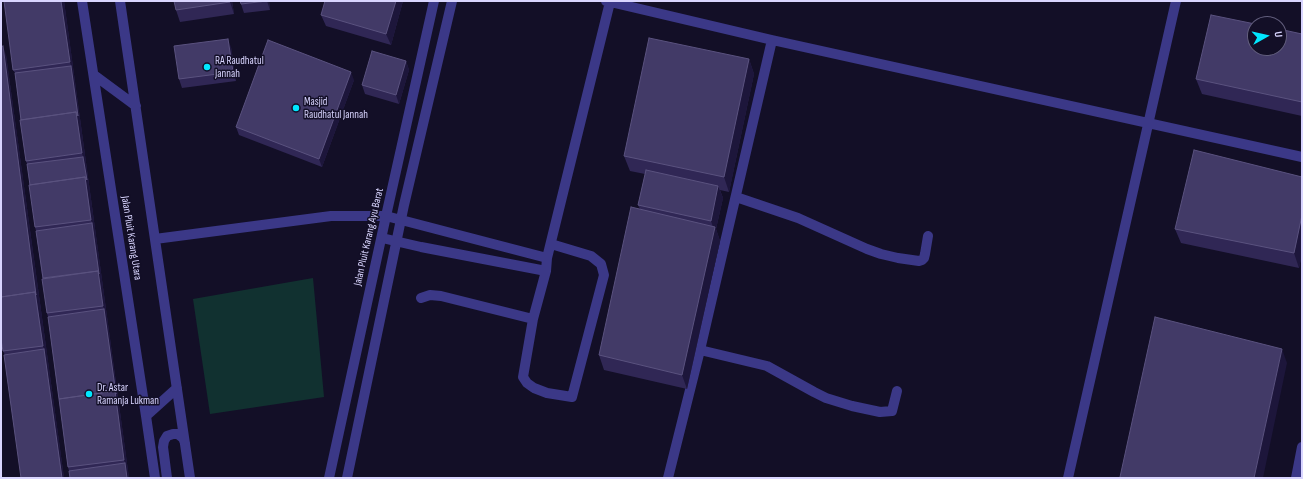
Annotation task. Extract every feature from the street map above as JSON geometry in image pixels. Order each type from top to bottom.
[{"type":"street","name":"Jalan Pluit Karang Utara","points":[[82,1],[155,478]]},
{"type":"street","points":[[120,1],[190,478]]},
{"type":"street","name":"Jalan Pluit Karang Ayu Barat","points":[[329,478],[434,1]]},
{"type":"street","points":[[347,478],[396,242],[452,1]]},
{"type":"street","points":[[1068,478],[1176,1]]},
{"type":"street","points":[[551,244],[591,256],[601,264],[604,275],[572,398],[547,393],[530,385],[524,377],[533,319],[546,271],[547,258],[608,2],[772,40],[1302,157]]},
{"type":"street","points":[[668,478],[700,350],[772,40]]},
{"type":"street","points":[[94,75],[136,106]]},
{"type":"street","points":[[736,197],[798,218],[867,249],[898,258],[919,261],[922,260],[926,254],[928,236]]},
{"type":"street","points":[[155,239],[331,216],[386,216],[547,258]]},
{"type":"street","points":[[382,238],[546,271]]},
{"type":"street","points":[[422,298],[430,295],[441,296],[533,319]]},
{"type":"street","points":[[700,350],[767,366],[826,398],[852,406],[880,412],[892,411],[897,392]]},
{"type":"street","points":[[146,416],[177,388]]},
{"type":"street","points":[[167,478],[163,447],[164,441],[167,436],[178,434],[183,438],[186,444]]},
{"type":"street","points":[[1296,478],[1302,447]]},
{"type":"green space","points":[[313,278],[324,397],[210,414],[193,299]]},
{"type":"building","points":[[4,1],[61,1],[70,62],[13,70]]},
{"type":"building","points":[[174,1],[230,1],[230,2],[176,10]]},
{"type":"building","points":[[240,1],[267,1],[241,4]]},
{"type":"building","points":[[325,1],[396,1],[386,34],[321,15]]},
{"type":"building","points":[[1211,15],[1247,22],[1247,56],[1287,56],[1287,31],[1302,34],[1302,102],[1196,79]]},
{"type":"building","points":[[649,38],[749,59],[724,177],[624,156]]},
{"type":"building","name":"RA Raudhatul Jannah","points":[[228,39],[233,72],[179,79],[174,46]]},
{"type":"building","name":"Masjid Raudhatul Jannah","points":[[268,40],[351,72],[319,159],[236,127]]},
{"type":"building","points":[[3,46],[36,295],[35,292],[1,297],[1,47]]},
{"type":"building","points":[[372,51],[406,61],[396,95],[362,85]]},
{"type":"building","points":[[71,66],[78,116],[76,112],[21,120],[15,73]]},
{"type":"building","points":[[76,112],[82,153],[26,161],[20,120]]},
{"type":"building","points":[[1194,150],[1302,177],[1302,215],[1294,253],[1175,229]]},
{"type":"building","points":[[83,157],[87,180],[85,177],[30,185],[27,164]]},
{"type":"building","points":[[646,170],[718,186],[711,221],[638,205]]},
{"type":"building","points":[[85,177],[91,220],[35,227],[29,185]]},
{"type":"building","points":[[631,207],[715,227],[682,375],[599,355]]},
{"type":"building","points":[[92,223],[99,274],[98,271],[43,278],[36,231]]},
{"type":"building","points":[[98,271],[103,306],[47,313],[42,279]]},
{"type":"building","points":[[35,292],[43,346],[3,351],[1,340],[1,297]]},
{"type":"building","points":[[104,309],[116,394],[115,391],[59,399],[48,317]]},
{"type":"building","points":[[1155,317],[1282,349],[1254,478],[1120,477]]},
{"type":"building","points":[[44,349],[62,478],[21,478],[4,355]]},
{"type":"building","points":[[115,391],[124,460],[68,467],[59,399]]},
{"type":"building","points":[[125,463],[127,478],[70,478],[69,471]]},
{"type":"place","name":"RA Raudhatul Jannah","points":[[207,67]]},
{"type":"place","name":"Masjid Raudhatul Jannah","points":[[296,108]]},
{"type":"place","name":"Dr. Astar Ramanja Lukman","points":[[89,394]]}]
